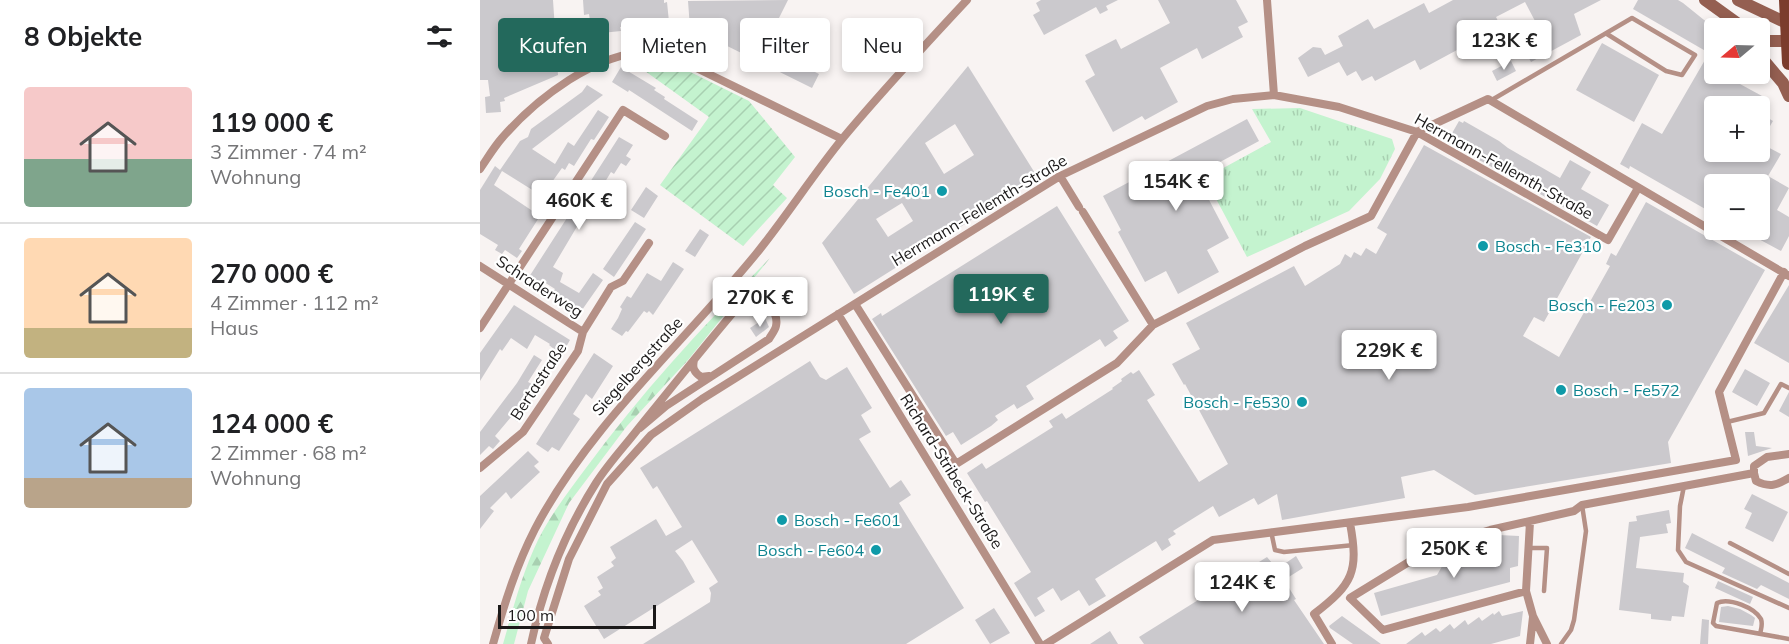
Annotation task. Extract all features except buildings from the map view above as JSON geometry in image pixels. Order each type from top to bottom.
[{"type":"main road","points":[[1738,0],[1788,23]]},
{"type":"main road","points":[[1788,1],[1789,63]]},
{"type":"main road","points":[[1707,2],[1722,18]]},
{"type":"main road","points":[[1707,2],[1730,18]]},
{"type":"main road","points":[[1770,41],[1789,41]]},
{"type":"main road","points":[[1770,68],[1783,83],[1789,96]]},
{"type":"street","name":"Siegelbergstraße","points":[[493,644],[519,563],[534,530],[570,471],[608,419],[652,373],[756,254],[842,139],[967,0]]},
{"type":"street","points":[[1267,0],[1274,95]]},
{"type":"street","points":[[480,169],[501,139],[540,102],[579,74],[622,55],[652,51],[678,59],[842,139]]},
{"type":"street","name":"Herrmann-Fellemth-Straße","points":[[545,642],[569,559],[607,484],[651,435],[702,399],[1060,176],[1207,106],[1233,99],[1274,95],[1339,107],[1417,132],[1608,240],[1638,189]]},
{"type":"street","points":[[855,304],[956,464],[1117,363],[1154,325],[1305,246],[1371,216],[1417,132],[1488,99],[1786,274],[1719,392],[1737,460],[1468,507],[1213,540],[1046,644]]},
{"type":"street","points":[[480,328],[623,110],[665,135]]},
{"type":"street","points":[[1060,176],[1154,325]]},
{"type":"street","name":"Bertastraße","points":[[480,468],[523,432],[578,351],[583,332],[611,287],[623,281],[649,243]]},
{"type":"street","name":"Schraderweg","points":[[480,266],[583,332]]},
{"type":"street","points":[[531,644],[544,594],[562,547],[575,518],[596,482],[737,308],[748,300],[759,300],[769,305],[776,316],[776,328],[769,339],[709,376],[666,406],[640,428]]},
{"type":"street","name":"Richard-Stribeck-Straße","points":[[838,315],[1040,644]]},
{"type":"street","points":[[695,357],[692,366],[695,373],[701,377],[709,376]]},
{"type":"street","points":[[1789,454],[1767,457],[1754,466],[1756,481],[1765,485],[1775,485],[1789,478]]},
{"type":"street","points":[[1526,591],[1383,630],[1350,598],[1412,560],[1466,536],[1574,511],[1582,505],[1754,473]]},
{"type":"street","points":[[1332,644],[1314,614],[1338,596],[1349,581],[1353,566],[1354,545],[1350,522]]},
{"type":"street","points":[[1530,522],[1526,591],[1533,616],[1547,644]]},
{"type":"street","points":[[1530,644],[1533,616]]},
{"type":"lane","points":[[1490,101],[1632,18],[1695,55],[1682,75],[1666,71],[1607,34]]},
{"type":"lane","points":[[1727,422],[1764,413],[1781,384],[1789,388]]},
{"type":"lane","points":[[1684,486],[1678,541],[1680,555],[1686,562],[1789,608]]},
{"type":"lane","points":[[1561,644],[1571,630],[1574,620],[1586,531],[1582,505]]},
{"type":"lane","points":[[1271,531],[1275,550],[1284,552],[1354,545]]},
{"type":"lane","points":[[1730,543],[1789,574]]},
{"type":"lane","points":[[1528,548],[1547,548],[1544,591]]},
{"type":"lane","points":[[1760,634],[1762,624],[1755,612],[1728,600],[1718,603],[1713,623],[1716,626],[1760,634],[1789,639]]},
{"type":"green space","points":[[646,72],[690,72],[749,101],[795,157],[773,185],[787,198],[743,246],[660,185],[709,117]]},
{"type":"green space","points":[[1300,108],[1392,139],[1395,149],[1380,179],[1349,211],[1247,257],[1205,178],[1271,142],[1252,109]]},
{"type":"green space","points":[[770,258],[688,360],[627,426],[569,503],[528,591],[514,644],[503,644],[527,565],[543,530],[560,503],[651,386]]},
{"type":"place","name":"Bosch - Fe401","points":[[942,191]]},
{"type":"place","name":"Bosch - Fe310","points":[[1483,246]]},
{"type":"place","name":"Bosch - Fe203","points":[[1667,305]]},
{"type":"place","name":"Bosch - Fe572","points":[[1561,390]]},
{"type":"place","name":"Bosch - Fe530","points":[[1302,402]]},
{"type":"place","name":"Bosch - Fe601","points":[[782,520]]},
{"type":"place","name":"Bosch - Fe604","points":[[876,550]]}]
